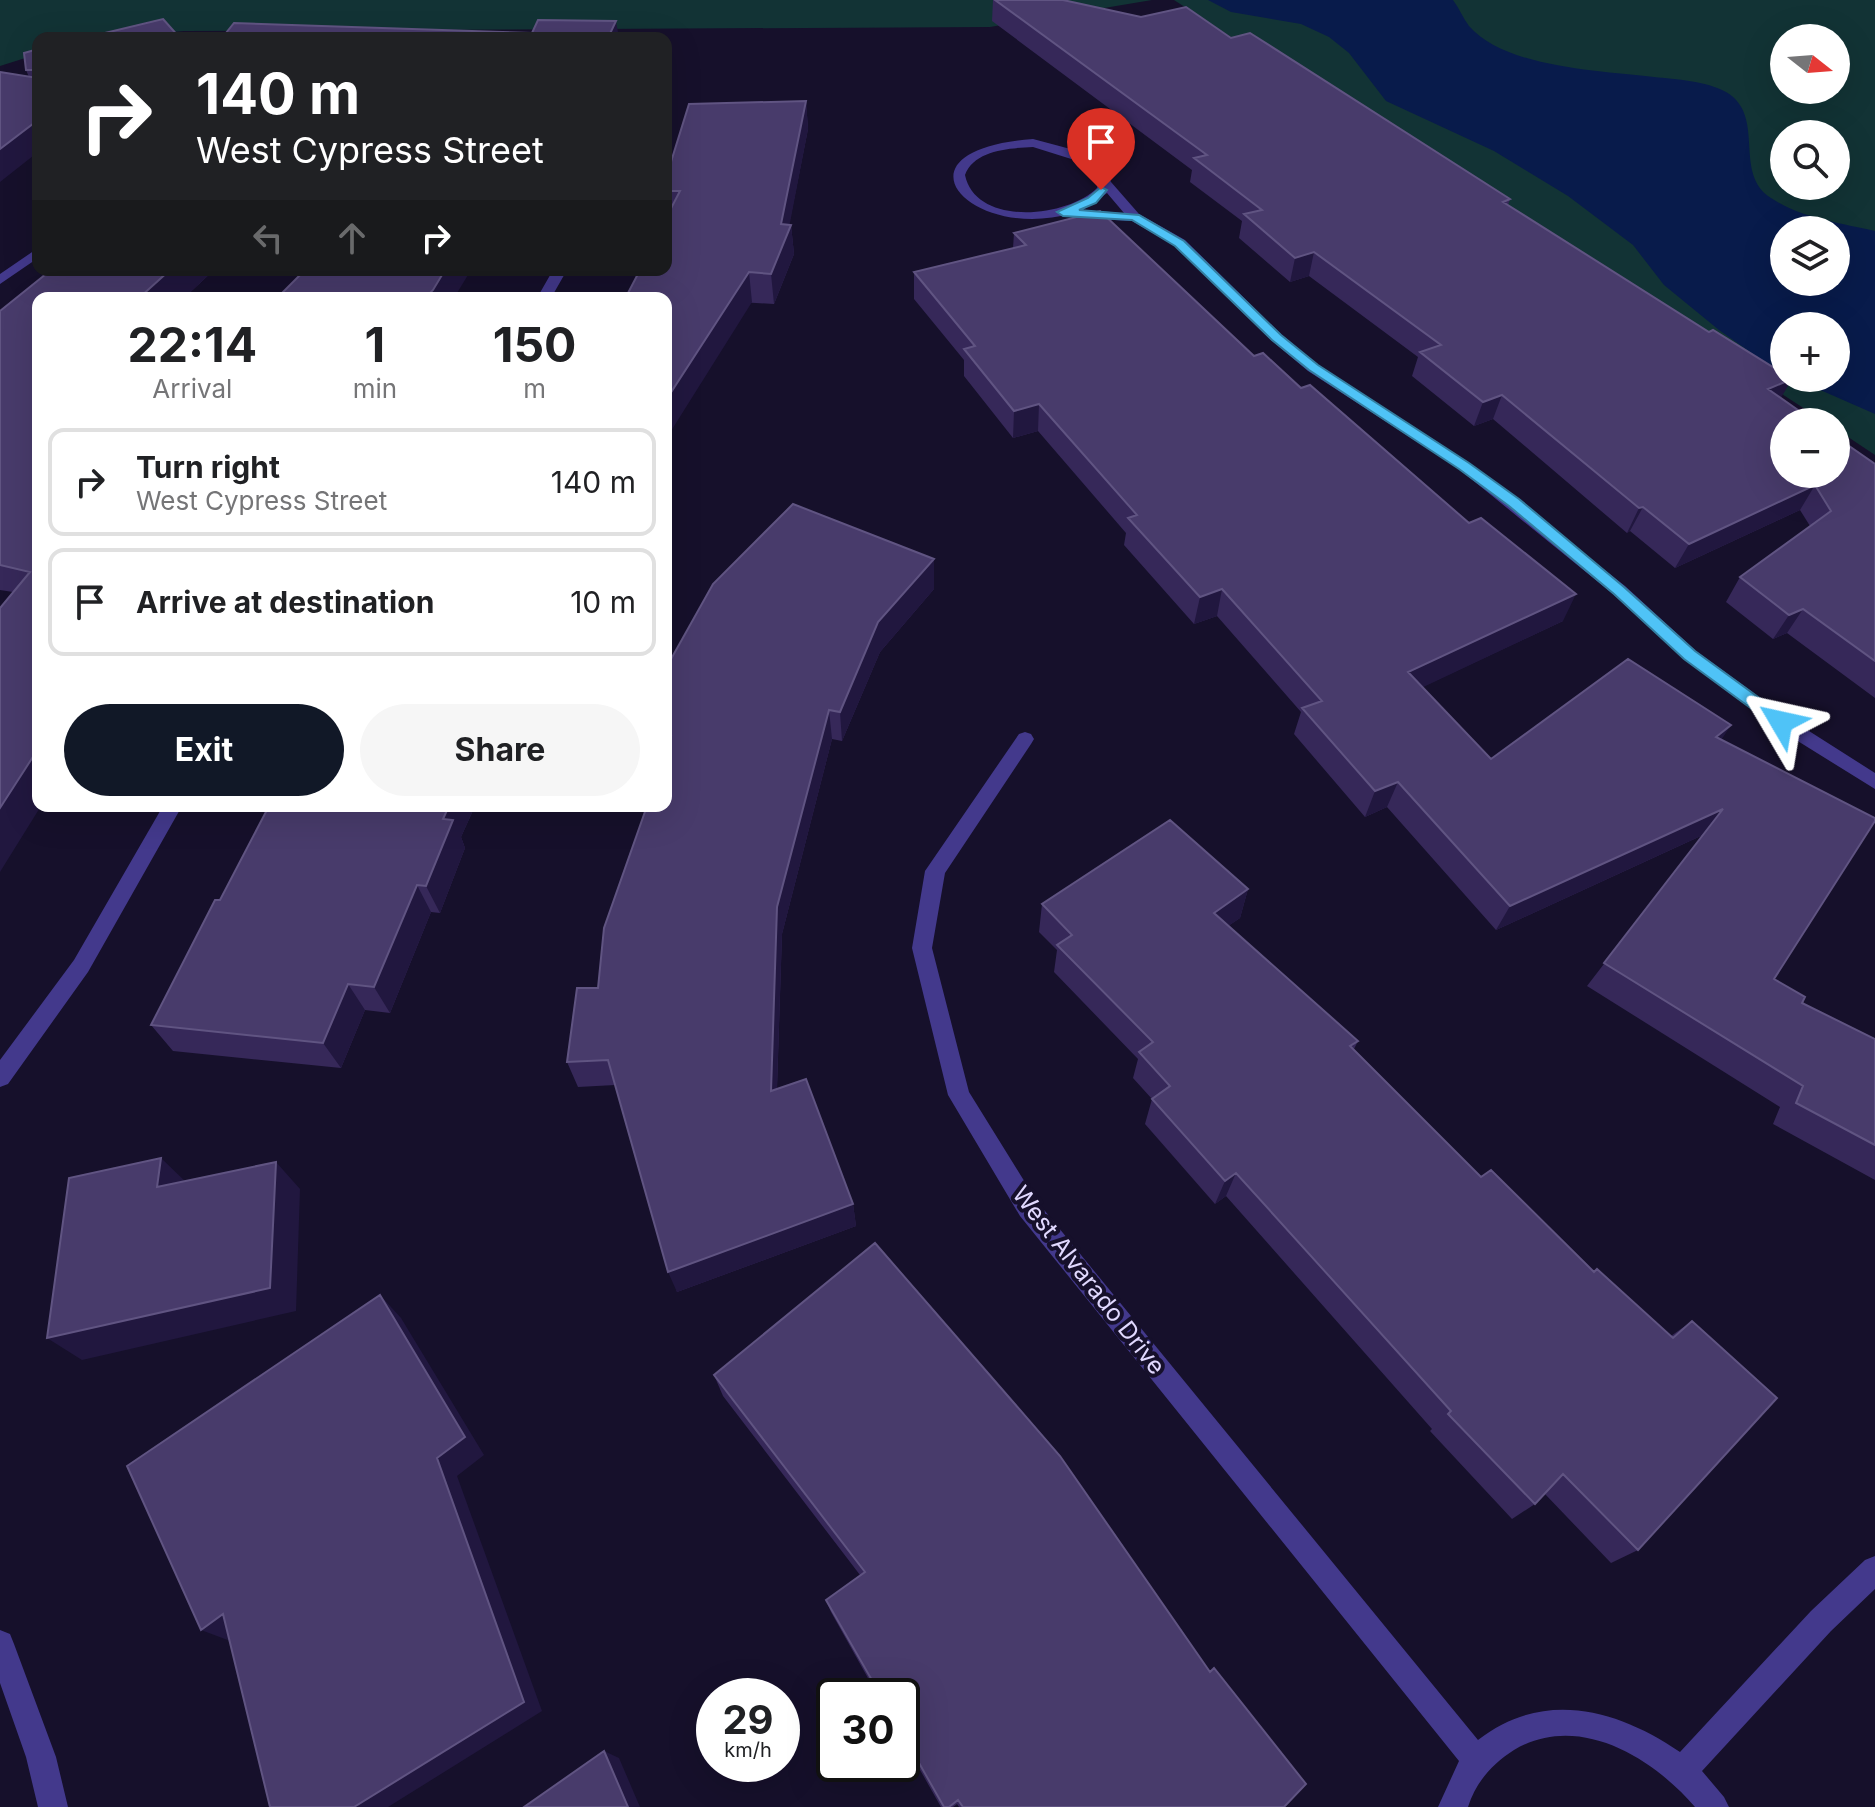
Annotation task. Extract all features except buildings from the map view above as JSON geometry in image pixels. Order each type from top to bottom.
[{"type":"street","points":[[1063,212],[1092,200],[1101,190],[1103,181],[1100,168],[1089,159],[1064,148],[1033,143],[989,149],[972,157],[961,168],[958,181],[964,193],[979,204],[1000,212],[1025,216],[1063,212],[1135,217]]},
{"type":"street","points":[[1103,181],[1135,217],[1180,243],[1276,337],[1313,368],[1464,466],[1619,590],[1690,655],[1781,722],[1875,782]]},
{"type":"street","points":[[0,280],[32,256]]},
{"type":"street","name":"West Alvarado Drive","points":[[1025,739],[935,871],[922,948],[959,1095],[1028,1208],[1476,1760]]},
{"type":"street","points":[[0,1077],[81,966],[170,812]]},
{"type":"street","points":[[1682,1771],[1821,1621],[1875,1570]]},
{"type":"street","points":[[0,1644],[41,1757],[53,1807]]},
{"type":"street","points":[[1453,1807],[1458,1790],[1476,1760],[1509,1733],[1548,1720],[1593,1723],[1638,1739],[1682,1771],[1714,1807]]},
{"type":"green space","points":[[0,0],[1152,0],[990,27],[32,32],[32,56],[0,66]]},
{"type":"green space","points":[[1174,0],[1875,0],[1875,455],[1850,438],[1850,408],[1803,408],[1779,392],[1850,392],[1850,312],[1770,312],[1770,386]]},
{"type":"water","points":[[1208,0],[1453,0],[1469,26],[1485,40],[1506,51],[1556,65],[1691,81],[1726,92],[1738,102],[1745,115],[1750,160],[1760,187],[1770,200],[1812,216],[1770,216],[1770,296],[1850,296],[1850,225],[1875,231],[1875,414],[1825,392],[1850,392],[1850,312],[1770,312],[1770,366],[1664,285],[1633,245],[1568,196],[1494,151],[1386,101],[1349,53],[1329,37],[1301,24],[1231,12]]},
{"type":"route","points":[[1101,190],[1092,200],[1075,210],[1063,212],[1135,217],[1180,243],[1276,337],[1313,368],[1464,466],[1514,503],[1619,590],[1690,655],[1781,722]]}]
